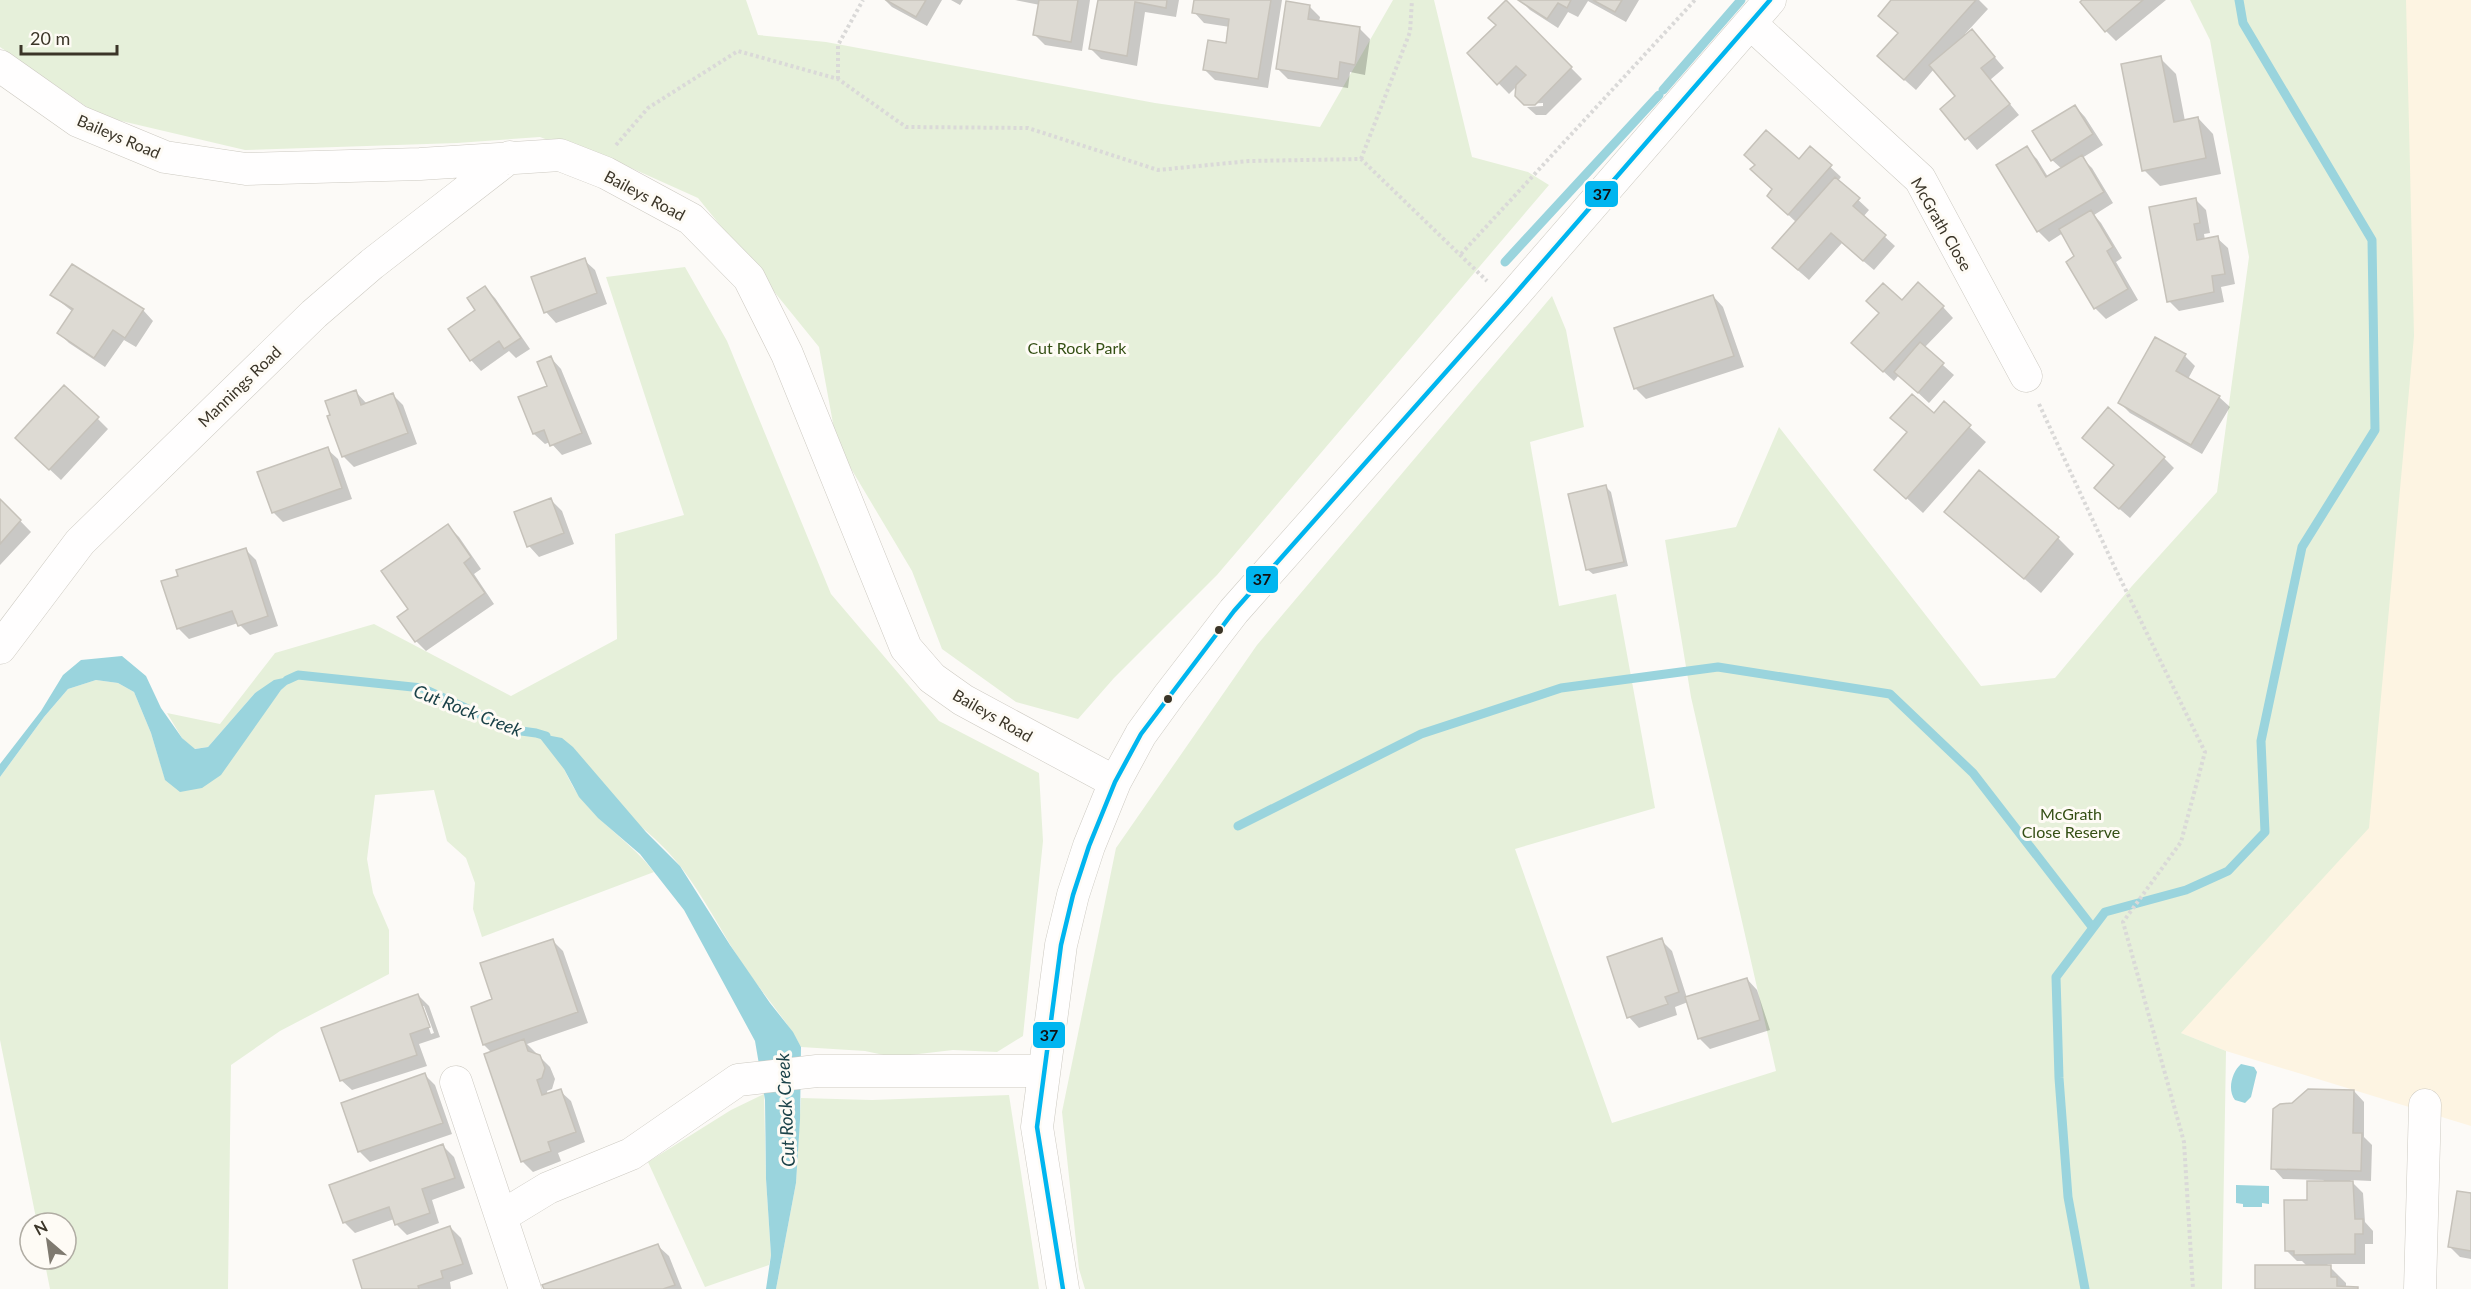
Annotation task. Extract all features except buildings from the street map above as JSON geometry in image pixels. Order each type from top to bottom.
[{"type":"street","points":[[1063,1289],[1037,1127],[1061,945],[1073,895],[1089,846],[1115,782],[1141,734],[1234,611],[1508,302],[1770,0]]},
{"type":"street","name":"McGrath Close","points":[[1750,23],[1920,179],[2026,376]]},
{"type":"street","name":"Baileys Road","points":[[0,66],[78,121],[165,157],[246,169],[420,164],[510,157],[560,156],[597,170],[691,219],[749,278],[787,354],[906,648],[932,678],[963,700],[1115,782]]},
{"type":"street","name":"Mannings Road","points":[[0,648],[80,542],[314,314],[372,264],[510,157]]},
{"type":"street","points":[[502,1216],[548,1188],[631,1154],[738,1080],[817,1071],[1044,1071]]},
{"type":"street","points":[[456,1082],[525,1289]]},
{"type":"street","points":[[2420,1289],[2425,1105]]},
{"type":"path","points":[[838,79],[838,45],[863,0]]},
{"type":"path","points":[[1361,159],[1410,32],[1412,0]]},
{"type":"path","points":[[1461,254],[1695,0]]},
{"type":"path","points":[[597,170],[648,108],[738,51],[838,79],[906,127],[1028,128],[1158,170],[1249,161],[1361,159],[1508,302]]},
{"type":"path","points":[[2026,376],[2114,566],[2205,752],[2181,842],[2123,922],[2184,1142],[2193,1289]]},
{"type":"shaded area","points":[[2277,0],[2471,0],[2471,1126],[2226,1051],[2181,1033]]},
{"type":"green space","name":"Cut Rock Park","points":[[0,0],[746,0],[758,35],[826,42],[1155,103],[1320,127],[1393,0],[1434,0],[1472,157],[1528,172],[1549,185],[1217,575],[1114,678],[1078,719],[1016,702],[942,649],[912,571],[837,445],[819,347],[698,198],[609,158],[587,155],[540,137],[457,143],[245,150],[100,116],[0,47]]},
{"type":"green space","name":"McGrath Close Reserve","points":[[2190,0],[2406,0],[2414,336],[2369,828],[2181,1033],[2226,1051],[2222,1289],[1085,1289],[1079,1269],[1062,1112],[1116,848],[1257,645],[1552,296],[1566,330],[1584,427],[1530,442],[1559,606],[1616,594],[1655,808],[1515,849],[1612,1123],[1776,1071],[1691,697],[1665,540],[1736,527],[1779,427],[1981,686],[2055,678],[2132,586],[2217,492],[2249,257],[2210,40]]},
{"type":"green space","points":[[685,267],[727,341],[831,594],[939,721],[1039,773],[1043,841],[1023,1036],[997,1052],[953,1050],[893,1057],[865,1051],[801,1047],[745,968],[681,867],[641,826],[564,769],[576,792],[589,808],[654,872],[482,937],[473,909],[475,883],[466,858],[447,841],[434,790],[375,795],[367,859],[373,893],[389,930],[389,974],[280,1031],[231,1065],[228,1289],[50,1289],[46,1271],[78,1271],[78,1211],[35,1211],[0,1040],[0,777],[44,717],[68,689],[96,680],[118,683],[134,692],[151,733],[165,779],[250,731],[281,690],[296,675],[255,693],[208,747],[194,749],[182,738],[167,713],[220,724],[275,653],[374,624],[511,696],[617,639],[615,534],[684,515],[606,277]]},
{"type":"green space","points":[[764,1094],[771,1255],[769,1265],[705,1287],[648,1162],[731,1110]]},
{"type":"green space","points":[[1009,1095],[1039,1289],[776,1289],[796,1183],[801,1098],[872,1100]]},
{"type":"water","points":[[122,656],[146,676],[161,708],[182,738],[195,749],[208,747],[255,693],[274,680],[298,675],[281,690],[221,775],[202,788],[180,792],[165,780],[151,733],[134,692],[118,683],[96,680],[68,689],[44,717],[0,777],[0,764],[41,711],[63,675],[81,660]]},
{"type":"water","points":[[536,733],[562,738],[573,747],[646,832],[680,866],[730,945],[793,1032],[801,1047],[796,1183],[776,1289],[766,1289],[771,1255],[766,1179],[765,1100],[755,1041],[684,910],[640,854],[598,818],[579,797],[564,769]]},
{"type":"water","points":[[2241,1064],[2254,1067],[2257,1072],[2251,1097],[2245,1103],[2235,1100],[2231,1091],[2233,1076]]},
{"type":"water","points":[[2236,1185],[2269,1186],[2269,1204],[2262,1203],[2262,1207],[2243,1207],[2243,1204],[2236,1203]]},
{"type":"waterway","points":[[1663,90],[1741,0]]},
{"type":"waterway","points":[[2085,1289],[2068,1197],[2059,1078],[2056,977],[2105,912],[2186,890],[2228,871],[2265,832],[2261,741],[2302,547],[2375,430],[2372,240],[2243,23],[2239,0]]},
{"type":"waterway","points":[[1505,262],[1659,95]]},
{"type":"waterway","points":[[1238,826],[1421,734],[1561,688],[1718,667],[1890,694],[1973,773],[2093,928]]},
{"type":"waterway","name":"Cut Rock Creek","points":[[287,680],[298,675],[422,688],[514,730],[546,736]]},
{"type":"transit line","name":"37","points":[[1063,1289],[1037,1127],[1061,945],[1073,895],[1089,846],[1115,782],[1141,734],[1234,611],[1508,302],[1770,0]]}]
